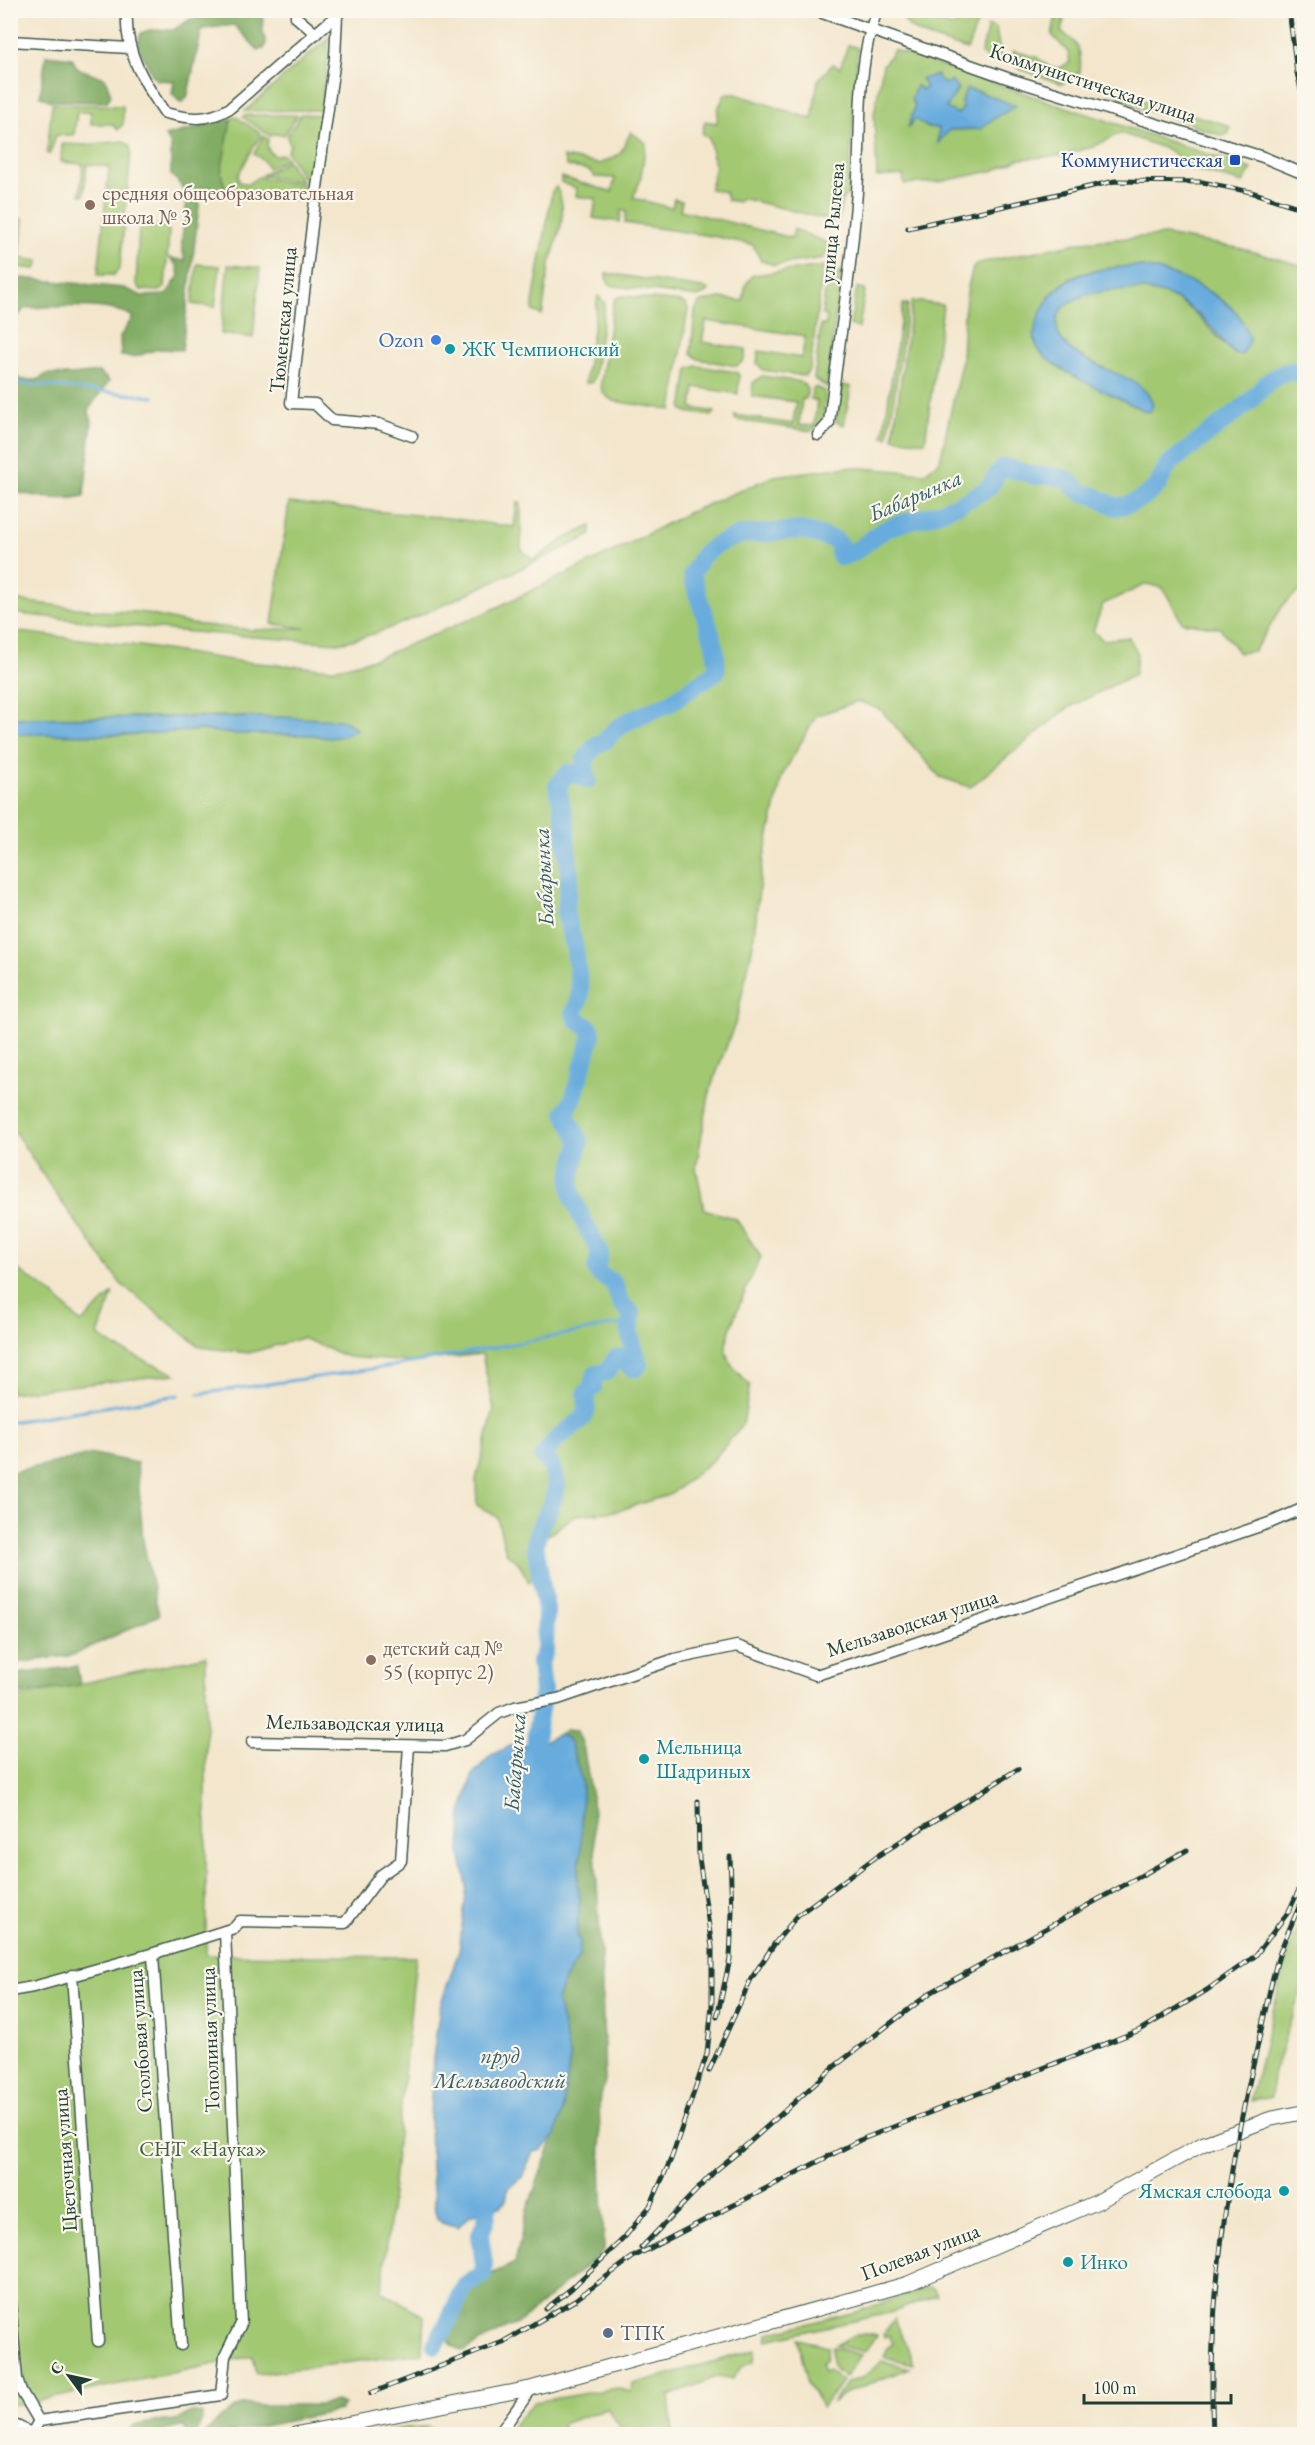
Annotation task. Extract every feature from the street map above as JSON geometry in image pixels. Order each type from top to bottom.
[{"type":"street","points":[[128,10],[129,48],[147,88],[165,113],[193,120],[223,113],[230,108],[339,13]]},
{"type":"street","points":[[296,10],[296,17],[316,33]]},
{"type":"street","points":[[814,10],[870,29]]},
{"type":"street","name":"улица Рылеева","points":[[818,435],[829,423],[852,240],[858,177],[859,111],[866,46],[877,10]]},
{"type":"street","name":"Тюменская улица","points":[[339,13],[291,403],[315,404],[332,420],[379,424],[412,436]]},
{"type":"street","name":"Коммунистическая улица","points":[[870,29],[1010,79],[1263,157],[1305,174]]},
{"type":"street","points":[[10,41],[129,48]]},
{"type":"street","name":"Мельзаводская улица","points":[[252,1742],[445,1746],[472,1735],[500,1713],[558,1699],[675,1659],[737,1646],[816,1675],[1250,1529],[1305,1508]]},
{"type":"street","points":[[10,1991],[158,1952],[234,1928],[240,1921],[345,1923],[381,1875],[401,1861],[409,1746]]},
{"type":"street","name":"Тополиная улица","points":[[39,2421],[221,2395],[225,2356],[241,2324],[225,1931]]},
{"type":"street","name":"Столбовая улица","points":[[158,1952],[153,1956],[181,2345]]},
{"type":"street","name":"Цветочная улица","points":[[72,1975],[98,2342]]},
{"type":"street","name":"Полевая улица","points":[[296,2434],[532,2388],[907,2284],[1097,2202],[1203,2144],[1270,2118],[1305,2112]]},
{"type":"street","points":[[10,2301],[17,2379],[20,2389],[39,2421],[33,2434],[16,2426],[10,2426]]},
{"type":"street","points":[[499,2434],[532,2388]]},
{"type":"green space","points":[[245,10],[256,12],[263,19],[266,43],[264,49],[258,50],[234,25],[202,29],[187,98],[181,103],[172,94],[174,81],[154,78],[139,49],[141,33],[149,30],[173,30],[191,19]]},
{"type":"green space","points":[[898,11],[923,11],[923,15],[952,27],[961,21],[977,24],[967,50],[923,35],[909,27]]},
{"type":"green space","points":[[1057,11],[1066,11],[1061,32],[1072,40],[1080,53],[1080,72],[1062,84],[1019,69],[1013,51],[1036,57],[1051,68],[1060,68],[1070,62],[1068,52],[1052,35]]},
{"type":"green space","points":[[988,26],[996,28],[1001,59],[987,58],[981,54]]},
{"type":"green space","points":[[328,38],[328,57],[321,110],[245,111]]},
{"type":"green space","points":[[848,45],[858,48],[848,193],[842,200],[838,222],[741,198],[739,202],[727,200],[725,192],[710,189],[715,168],[709,138],[702,134],[705,121],[717,123],[718,109],[725,94],[736,94],[812,119],[818,80],[833,64],[840,68]]},
{"type":"green space","points":[[894,50],[1252,169],[1243,183],[1192,169],[1169,150],[1121,133],[1093,147],[1058,156],[1019,159],[992,171],[938,182],[904,184],[903,175],[877,177],[874,114],[883,65]],"holes":[[[940,81],[947,84],[951,81],[958,89],[945,108],[959,114],[979,91],[1015,106],[981,129],[949,130],[938,142],[939,128],[927,127],[915,119],[909,126],[915,106],[917,86],[922,90]]]},
{"type":"green space","points":[[46,55],[72,58],[77,68],[105,78],[111,95],[107,102],[51,101],[40,96]]},
{"type":"green space","points":[[1120,90],[1126,95],[1224,124],[1230,127],[1229,133],[1223,136],[1193,126],[1186,121],[1140,108],[1115,94]]},
{"type":"green space","points":[[52,104],[123,106],[123,124],[118,130],[112,124],[91,124],[91,112],[77,112],[74,135],[56,135],[50,154],[47,154]]},
{"type":"green space","points":[[301,114],[321,115],[311,184],[307,184],[287,152],[290,146],[287,136]]},
{"type":"green space","points":[[244,115],[297,115],[284,135],[270,136],[243,117]]},
{"type":"green space","points":[[235,116],[261,134],[238,175],[239,182],[248,184],[258,177],[311,187],[307,201],[225,190],[221,172],[231,119]]},
{"type":"green space","points":[[231,119],[221,172],[225,190],[201,189],[182,350],[158,349],[134,357],[121,356],[120,337],[133,317],[110,309],[81,306],[25,308],[11,324],[11,277],[124,288],[142,296],[166,295],[179,276],[177,266],[170,258],[185,261],[182,240],[186,203],[183,188],[171,175],[171,145],[165,136]]},
{"type":"green space","points":[[631,132],[646,143],[640,181],[633,198],[672,208],[674,199],[682,201],[680,210],[792,238],[794,229],[830,244],[830,254],[825,254],[824,258],[775,265],[761,261],[753,245],[718,237],[625,223],[626,211],[621,211],[620,222],[593,218],[596,199],[576,196],[577,189],[561,182],[561,177],[612,192],[615,178],[595,177],[589,170],[567,166],[563,157],[600,164],[620,154]]},
{"type":"green space","points":[[263,136],[268,139],[268,149],[271,153],[276,156],[283,154],[287,159],[268,168],[263,160],[254,154]]},
{"type":"green space","points":[[123,141],[130,146],[131,152],[120,268],[114,275],[98,275],[109,167],[87,164],[84,195],[80,195],[83,164],[61,162],[62,144],[85,145]]},
{"type":"green space","points":[[288,161],[302,183],[262,175]]},
{"type":"green space","points":[[556,187],[560,197],[562,218],[551,259],[542,315],[533,311],[533,303],[552,191]]},
{"type":"green space","points":[[16,219],[23,219],[20,258],[39,261],[36,269],[18,267],[13,260]]},
{"type":"green space","points":[[143,225],[163,226],[169,231],[165,287],[160,291],[141,290],[136,284],[139,230]]},
{"type":"green space","points":[[1165,235],[1243,249],[1304,266],[1304,587],[1284,604],[1254,651],[1239,653],[1220,628],[1182,622],[1163,588],[1147,584],[1103,604],[1093,631],[1103,640],[1129,637],[1137,652],[1135,674],[1068,708],[970,787],[940,777],[881,710],[858,701],[816,716],[782,776],[761,871],[753,945],[736,1021],[710,1090],[696,1167],[704,1209],[736,1219],[761,1257],[739,1305],[726,1344],[730,1362],[750,1385],[743,1424],[714,1459],[671,1494],[617,1511],[576,1515],[544,1538],[542,1557],[529,1582],[518,1562],[506,1553],[497,1517],[477,1505],[476,1479],[494,1409],[482,1354],[410,1362],[348,1357],[302,1338],[249,1353],[200,1347],[121,1284],[55,1193],[11,1126],[11,734],[128,735],[202,730],[233,734],[315,735],[331,738],[241,716],[11,718],[11,631],[140,646],[243,662],[334,669],[377,658],[485,613],[688,513],[774,476],[848,467],[925,473],[940,461],[962,359],[964,314],[973,268],[979,263],[1082,242]],"holes":[[[1136,266],[1177,276],[1216,296],[1237,313],[1250,338],[1231,351],[1185,305],[1166,294],[1153,291],[1136,289],[1095,293],[1077,299],[1063,308],[1056,320],[1058,336],[1064,344],[1074,352],[1142,390],[1151,399],[1147,412],[1076,377],[1044,355],[1049,296],[1062,283],[1082,274],[1101,270]]]},
{"type":"green space","points":[[197,264],[220,266],[215,307],[192,304]]},
{"type":"green space","points":[[228,265],[260,268],[253,338],[221,334]]},
{"type":"green space","points":[[823,266],[810,369],[805,376],[763,370],[757,363],[759,351],[802,358],[805,336],[706,321],[702,342],[746,349],[744,360],[737,366],[698,359],[691,353],[695,311],[699,303],[720,298],[743,301],[746,284],[753,275]]},
{"type":"green space","points":[[828,270],[841,272],[827,387],[814,379],[821,325],[826,325],[827,316],[822,315]]},
{"type":"green space","points":[[606,273],[709,289],[698,297],[615,286],[610,284]]},
{"type":"green space","points":[[857,287],[865,290],[859,328],[850,325]]},
{"type":"green space","points":[[598,296],[605,303],[594,378],[591,383],[585,383]]},
{"type":"green space","points":[[623,296],[686,304],[688,309],[672,410],[613,401],[602,392],[601,383],[613,304],[616,298]]},
{"type":"green space","points":[[912,301],[943,305],[925,442],[893,438]]},
{"type":"green space","points":[[903,304],[908,304],[888,437],[883,436]]},
{"type":"green space","points":[[697,366],[736,372],[739,375],[738,394],[695,387],[692,408],[715,412],[712,416],[682,409],[688,369]]},
{"type":"green space","points":[[10,368],[21,380],[37,380],[47,374],[71,375],[99,372],[109,381],[88,410],[92,421],[84,496],[56,498],[11,491]]},
{"type":"green space","points":[[762,376],[801,382],[805,385],[806,399],[802,399],[799,425],[814,426],[817,401],[811,399],[812,389],[816,387],[826,392],[822,419],[816,428],[811,431],[736,420],[734,415],[793,424],[796,402],[752,396],[753,383]]},
{"type":"green space","points":[[843,385],[851,387],[844,425],[836,422]]},
{"type":"green space","points":[[289,503],[448,518],[514,527],[517,503],[521,503],[521,549],[533,560],[568,537],[591,526],[591,535],[403,623],[364,637],[337,643],[179,631],[11,613],[11,600],[103,611],[139,612],[192,624],[252,630],[306,628],[272,624]]},
{"type":"green space","points":[[10,1264],[53,1294],[81,1323],[113,1293],[98,1335],[115,1347],[175,1374],[11,1393]]},
{"type":"green space","points":[[94,1454],[137,1463],[143,1541],[159,1615],[73,1655],[11,1664],[11,1472]]},
{"type":"green space","name":"СНТ «Наука»","points":[[206,1656],[206,1955],[416,1957],[382,2291],[424,2316],[422,2353],[257,2374],[253,2356],[11,2405],[10,1699]]},
{"type":"green space","points":[[77,1666],[80,1685],[11,1695],[11,1675]]},
{"type":"green space","points":[[566,1730],[577,1731],[583,1745],[592,1798],[601,1953],[605,2081],[599,2102],[604,2251],[522,2320],[463,2351],[451,2345],[447,2335],[467,2289],[485,2277],[515,2263],[527,2210],[562,2114],[570,2058],[557,2001],[564,1980],[579,1957],[580,1942],[577,1934],[580,1899],[577,1884],[581,1849],[582,1782],[570,1742],[559,1735]]},
{"type":"green space","points":[[1304,1910],[1304,1980],[1273,2075],[1271,2097],[1250,2101],[1288,1953]]},
{"type":"green space","points":[[929,2287],[933,2288],[937,2295],[893,2312],[767,2340],[768,2333],[856,2312]]},
{"type":"green space","points":[[895,2319],[914,2364],[884,2357],[888,2347],[893,2344],[889,2335],[884,2337],[883,2334]]},
{"type":"green space","points":[[866,2334],[876,2336],[864,2352],[836,2345],[852,2336]]},
{"type":"green space","points":[[798,2339],[828,2346],[825,2361],[821,2363],[824,2372],[829,2370],[842,2381],[822,2408],[808,2384]]},
{"type":"green space","points":[[832,2347],[861,2355],[845,2377],[833,2365]]},
{"type":"green space","points":[[755,2350],[754,2362],[741,2367],[733,2379],[719,2376],[669,2396],[673,2434],[625,2434],[607,2408],[562,2424],[565,2434],[505,2434],[534,2402],[617,2388],[631,2392],[633,2384]]},
{"type":"green space","points":[[882,2361],[910,2368],[846,2393],[832,2403],[846,2383],[862,2378]]},
{"type":"green space","points":[[336,2402],[344,2405],[340,2410],[226,2434],[205,2434],[221,2417],[241,2405],[319,2405]]},
{"type":"green space","points":[[191,2412],[202,2414],[196,2434],[187,2434],[184,2426],[154,2434],[128,2433],[133,2426],[163,2420],[176,2421]]},
{"type":"green space","points":[[426,2427],[444,2431],[446,2434],[373,2434],[405,2428]]},
{"type":"water","points":[[937,75],[940,81],[947,84],[950,81],[958,89],[946,108],[958,114],[963,108],[961,103],[966,89],[1016,106],[981,129],[949,130],[938,143],[939,128],[927,127],[915,119],[908,128],[915,106],[911,100],[916,86],[922,90],[926,87],[921,79]]},
{"type":"water","points":[[1136,266],[1177,276],[1216,296],[1237,313],[1250,338],[1243,354],[1236,355],[1197,313],[1174,298],[1149,291],[1135,289],[1099,292],[1079,297],[1067,304],[1060,313],[1057,323],[1059,334],[1065,344],[1087,360],[1144,389],[1153,404],[1151,411],[1147,412],[1088,384],[1058,366],[1039,350],[1035,338],[1037,323],[1045,304],[1065,283],[1091,272]]},
{"type":"water","points":[[281,717],[340,720],[356,729],[342,736],[331,738],[315,735],[233,734],[202,730],[128,735],[11,734],[11,718]]},
{"type":"water","name":"пруд Мельзаводский","points":[[557,1735],[566,1737],[570,1742],[582,1782],[581,1849],[577,1884],[580,1899],[577,1934],[580,1942],[579,1957],[564,1980],[557,2001],[570,2058],[562,2114],[555,2135],[542,2150],[533,2152],[522,2177],[508,2190],[502,2206],[470,2215],[458,2227],[442,2222],[437,2218],[435,2211],[430,2117],[433,2058],[440,2006],[459,1951],[467,1886],[460,1853],[462,1810],[473,1774],[491,1755],[510,1746],[540,1743]]},
{"type":"waterway","name":"Бабарынка","points":[[534,1765],[536,1733],[543,1691],[540,1662],[545,1651],[546,1610],[535,1544],[557,1485],[551,1465],[542,1456],[558,1438],[582,1419],[587,1407],[586,1393],[593,1387],[596,1374],[607,1372],[616,1358],[620,1357],[631,1368],[636,1368],[639,1364],[629,1332],[632,1314],[620,1302],[614,1283],[596,1270],[600,1252],[581,1215],[571,1186],[580,1141],[565,1113],[573,1099],[592,1034],[590,1028],[577,1020],[574,1012],[580,998],[580,987],[574,944],[565,912],[570,877],[566,824],[557,786],[568,773],[575,773],[588,780],[584,761],[595,746],[606,740],[628,721],[668,704],[716,672],[715,649],[692,574],[703,555],[716,545],[740,535],[801,530],[836,540],[840,545],[841,557],[857,550],[886,529],[941,512],[978,494],[988,487],[999,471],[1005,467],[1036,476],[1055,476],[1066,479],[1082,493],[1095,496],[1116,507],[1130,504],[1146,496],[1158,485],[1168,465],[1247,404],[1269,381],[1285,372],[1295,371],[1304,376]]},
{"type":"waterway","points":[[10,382],[154,397]]},
{"type":"waterway","points":[[199,1394],[400,1365],[631,1322]]},
{"type":"waterway","points":[[10,1422],[179,1395]]},
{"type":"waterway","name":"Бабарынка","points":[[435,2345],[465,2286],[483,2274],[480,2235],[486,2220],[491,2185]]},
{"type":"railway","points":[[1289,10],[1297,73],[1304,102]]},
{"type":"railway","points":[[908,228],[1115,181],[1202,182],[1251,192],[1304,209]]},
{"type":"railway","points":[[709,2071],[751,1979],[775,1943],[798,1915],[877,1856],[1018,1769]]},
{"type":"railway","points":[[546,2309],[572,2288],[624,2238],[650,2206],[671,2159],[707,2054],[712,2005],[712,1947],[699,1858],[698,1801]]},
{"type":"railway","points":[[641,2248],[715,2171],[835,2066],[930,1993],[1187,1850]]},
{"type":"railway","points":[[717,2017],[730,1959],[732,1912],[730,1857]]},
{"type":"railway","points":[[371,2393],[503,2342],[575,2300],[633,2257],[860,2140],[1140,2030],[1207,1990],[1255,1956],[1289,1911],[1304,1879]]},
{"type":"railway","points":[[1213,2434],[1213,2339],[1227,2197],[1272,1980],[1281,1949],[1300,1905]]},
{"type":"place","name":"Коммунистическая","points":[[1235,160]]},
{"type":"place","name":"средняя общеобразовательная школа № 3","points":[[90,205]]},
{"type":"place","name":"Ozon","points":[[436,340]]},
{"type":"place","name":"ЖК Чемпионский","points":[[450,349]]},
{"type":"place","name":"детский сад № 55 (корпус 2)","points":[[371,1660]]},
{"type":"place","name":"Мельница Шадриных","points":[[644,1759]]},
{"type":"place","name":"Ямская слобода","points":[[1284,2191]]},
{"type":"place","name":"Инко","points":[[1068,2262]]},
{"type":"place","name":"ТПК","points":[[608,2333]]}]
